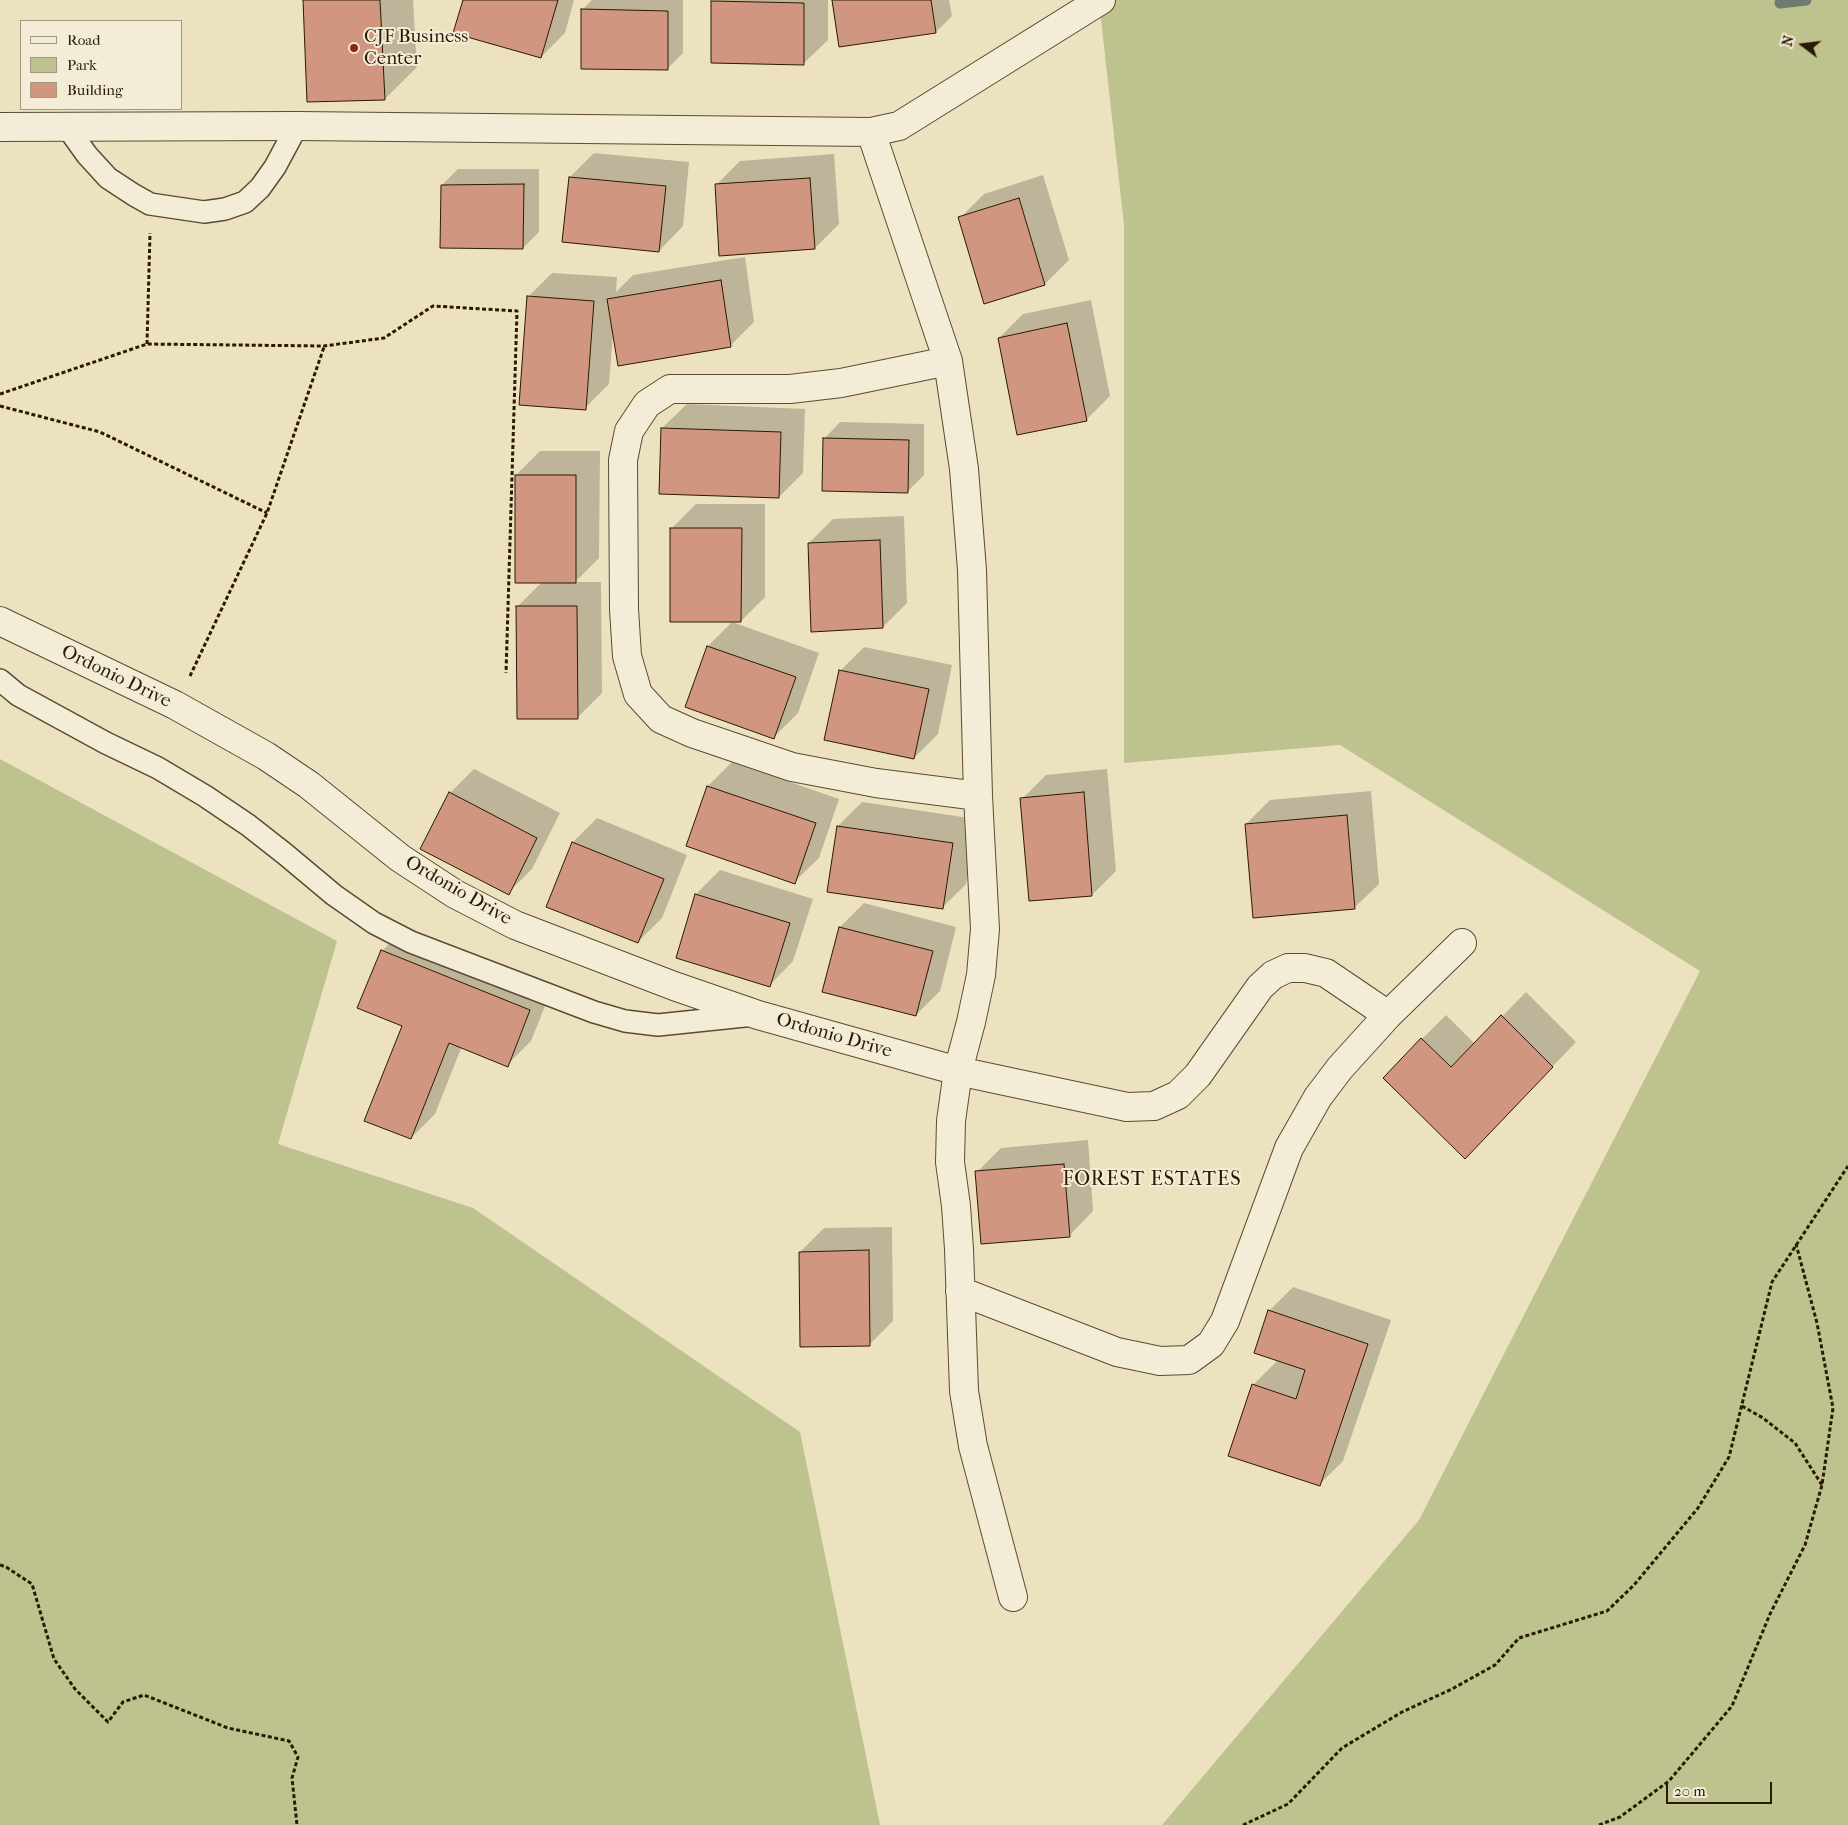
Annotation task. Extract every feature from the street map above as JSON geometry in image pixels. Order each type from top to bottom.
[{"type":"street","points":[[0,127],[297,126],[871,132],[899,126],[1101,0]]},
{"type":"street","points":[[871,132],[948,362],[964,469],[971,561],[978,796],[985,929],[981,975],[972,1022],[958,1071],[951,1121],[950,1162],[956,1206],[964,1391],[973,1446],[1013,1597]]},
{"type":"street","points":[[948,362],[841,383],[790,389],[670,389],[647,404],[629,431],[623,460],[624,609],[627,656],[638,694],[661,719],[692,733],[792,767],[876,783],[978,796]]},
{"type":"street","name":"Ordonio Drive","points":[[0,621],[174,705],[266,756],[309,785],[400,858],[455,894],[515,924],[674,986],[758,1015],[958,1071],[1127,1107],[1154,1106],[1178,1095],[1198,1075],[1260,987],[1273,975],[1288,968],[1305,968],[1326,973],[1388,1014]]},
{"type":"street","points":[[960,1291],[1117,1352],[1160,1361],[1189,1360],[1211,1344],[1225,1321],[1289,1148],[1318,1097],[1388,1014],[1462,943]]},
{"type":"lane","points":[[68,127],[87,156],[108,178],[150,204],[204,212],[225,209],[245,202],[260,188],[276,167],[297,126]]},
{"type":"lane","points":[[0,680],[18,695],[106,743],[158,768],[205,796],[248,825],[334,895],[374,923],[411,942],[594,1012],[625,1021],[658,1025],[758,1015]]},
{"type":"path","points":[[147,344],[150,204]]},
{"type":"path","points":[[0,394],[147,344],[324,346],[384,338],[433,306],[517,311],[506,674]]},
{"type":"path","points":[[174,705],[205,645],[267,513],[324,346]]},
{"type":"path","points":[[0,406],[100,432],[267,513]]},
{"type":"path","points":[[1243,1825],[1288,1804],[1342,1748],[1402,1712],[1452,1689],[1496,1665],[1519,1638],[1607,1611],[1634,1586],[1698,1508],[1729,1457],[1772,1282],[1848,1166]]},
{"type":"path","points":[[1599,1825],[1620,1817],[1670,1781],[1732,1706],[1770,1614],[1805,1545],[1822,1485],[1833,1408],[1817,1323],[1796,1244]]},
{"type":"path","points":[[1742,1406],[1763,1418],[1795,1443],[1822,1485]]},
{"type":"path","points":[[0,1565],[6,1566],[32,1584],[54,1659],[75,1688],[108,1722],[123,1702],[144,1695],[228,1728],[289,1741],[298,1757],[292,1778],[297,1825]]},
{"type":"green space","points":[[1101,0],[1848,0],[1848,1825],[1162,1825],[1419,1520],[1700,971],[1340,745],[1124,763],[1124,225],[1099,2]]},
{"type":"green space","points":[[0,759],[337,941],[278,1144],[473,1208],[800,1432],[880,1825],[0,1825]]},
{"type":"building","points":[[303,0],[380,0],[385,100],[307,102]]},
{"type":"building","points":[[463,0],[558,0],[541,58],[453,33]]},
{"type":"building","points":[[832,0],[931,0],[936,33],[839,47]]},
{"type":"building","points":[[711,1],[804,3],[804,65],[711,63]]},
{"type":"building","points":[[581,9],[668,11],[668,70],[581,69]]},
{"type":"building","points":[[569,177],[666,186],[659,252],[562,242]]},
{"type":"building","points":[[810,178],[815,249],[719,256],[715,184]]},
{"type":"building","points":[[524,184],[523,249],[440,248],[441,185]]},
{"type":"building","points":[[1019,198],[1045,285],[984,304],[958,217]]},
{"type":"building","points":[[721,280],[731,347],[618,366],[607,299]]},
{"type":"building","points":[[527,296],[594,301],[586,410],[519,405]]},
{"type":"building","points":[[1067,323],[1087,421],[1017,435],[998,338]]},
{"type":"building","points":[[661,428],[781,432],[779,498],[659,494]]},
{"type":"building","points":[[823,438],[909,440],[908,493],[822,491]]},
{"type":"building","points":[[515,475],[576,475],[576,583],[515,583]]},
{"type":"building","points":[[670,528],[742,528],[741,622],[670,622]]},
{"type":"building","points":[[880,540],[883,628],[811,632],[808,543]]},
{"type":"building","points":[[516,606],[577,606],[578,719],[517,719]]},
{"type":"building","points":[[707,646],[796,677],[774,739],[685,707]]},
{"type":"building","points":[[839,670],[929,689],[914,759],[824,740]]},
{"type":"building","points":[[707,786],[816,823],[795,884],[686,846]]},
{"type":"building","points":[[449,792],[537,838],[509,895],[420,849]]},
{"type":"building","points":[[1084,792],[1092,896],[1029,901],[1020,798]]},
{"type":"building","points":[[1347,815],[1355,909],[1253,918],[1245,824]]},
{"type":"building","points":[[837,826],[953,843],[943,909],[827,892]]},
{"type":"building","points":[[572,842],[664,879],[638,943],[546,907]]},
{"type":"building","points":[[695,894],[790,923],[770,987],[676,958]]},
{"type":"building","points":[[839,927],[933,951],[916,1016],[822,992]]},
{"type":"building","points":[[381,950],[530,1010],[508,1067],[449,1043],[411,1139],[364,1121],[402,1026],[357,1008]]},
{"type":"building","points":[[1501,1015],[1553,1067],[1465,1159],[1383,1078],[1421,1038],[1451,1067]]},
{"type":"building","points":[[1064,1164],[1070,1237],[981,1244],[975,1171]]},
{"type":"building","points":[[869,1250],[870,1346],[800,1347],[799,1252]]},
{"type":"building","points":[[1268,1310],[1368,1344],[1320,1486],[1228,1456],[1252,1384],[1296,1399],[1305,1370],[1254,1353]]},
{"type":"waterway","points":[[1780,3],[1806,0]]},
{"type":"place","name":"CJF Business Center","points":[[354,48]]},
{"type":"district","name":"FOREST ESTATES","points":[[1152,1180]]}]
